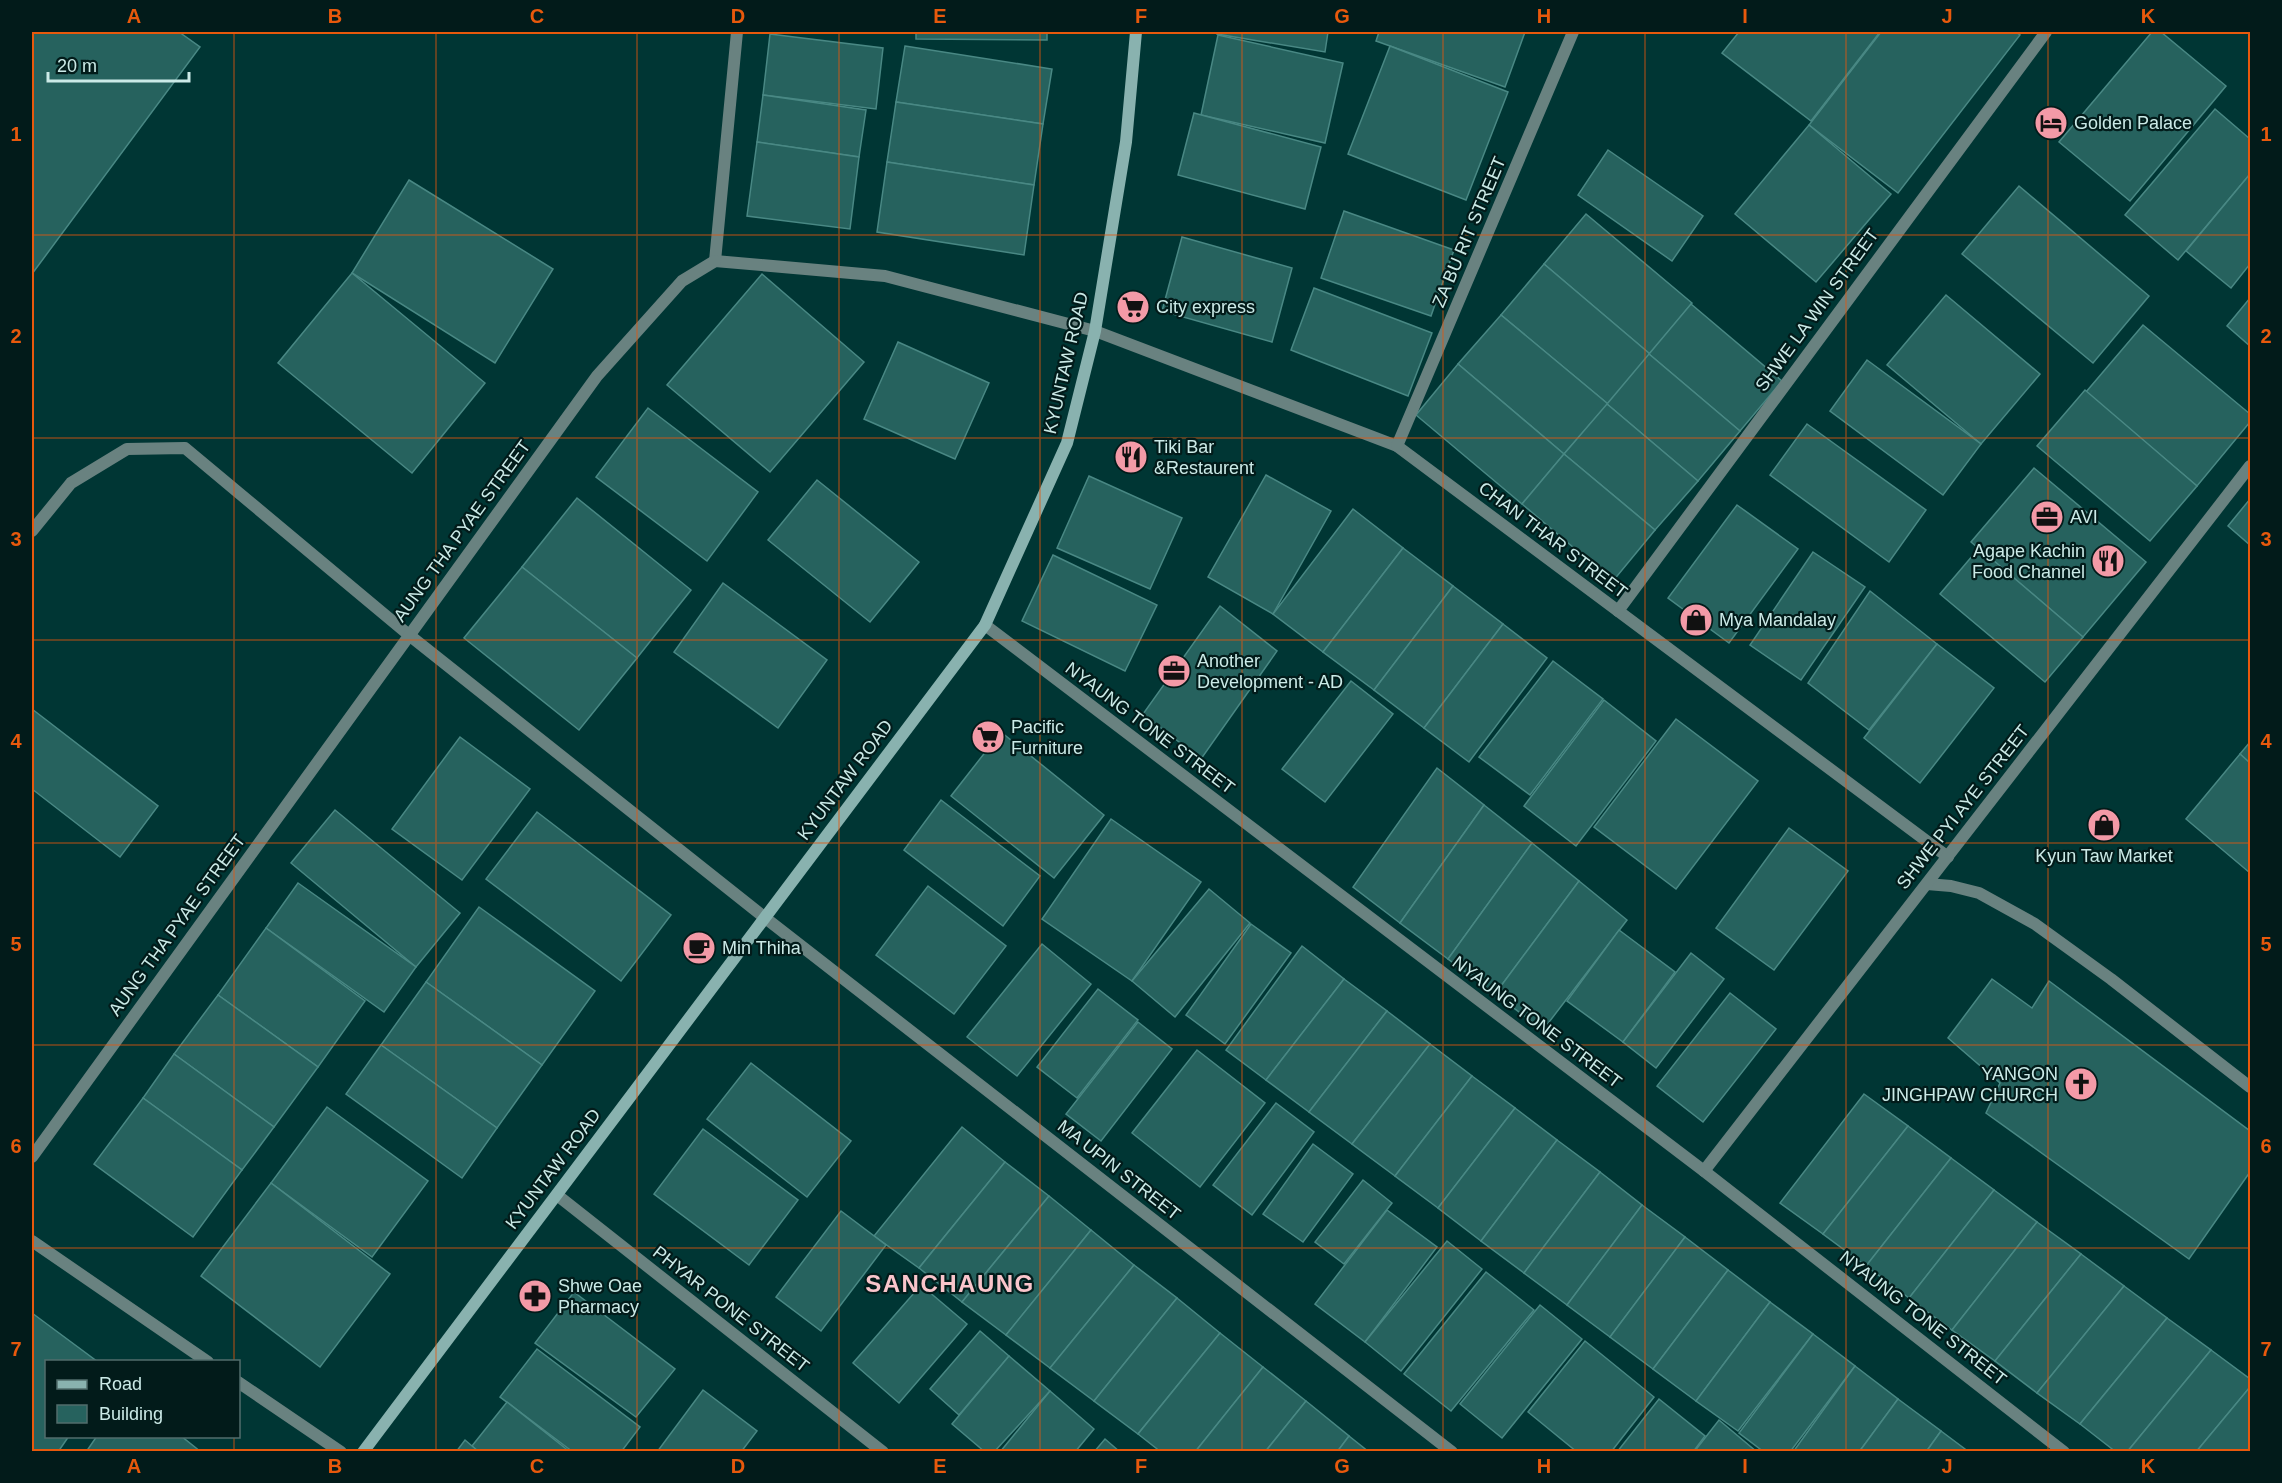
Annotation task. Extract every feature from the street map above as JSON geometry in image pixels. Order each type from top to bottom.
[{"type":"street","points":[[737,32],[715,261],[885,276],[1095,331]]},
{"type":"street","name":"KYUNTAW ROAD","points":[[363,1452],[985,625],[1067,443],[1095,331],[1126,142],[1136,32]]},
{"type":"street","name":"ZA BU RIT STREET","points":[[1397,446],[1574,32]]},
{"type":"street","name":"SHWE LA WIN STREET","points":[[1618,610],[2046,32]]},
{"type":"street","name":"AUNG THA PYAE STREET","points":[[32,1157],[597,376],[682,280],[715,261]]},
{"type":"street","name":"CHAN THAR STREET","points":[[1095,331],[1397,446],[1948,856]]},
{"type":"street","name":"MA UPIN STREET","points":[[32,531],[71,483],[127,449],[185,448],[409,634],[764,917],[1452,1452]]},
{"type":"street","name":"SHWE PYI AYE STREET","points":[[1704,1171],[2250,466]]},
{"type":"street","name":"NYAUNG TONE STREET","points":[[985,625],[1704,1171],[2064,1452]]},
{"type":"street","points":[[1927,884],[1951,886],[1979,893],[2035,924],[2111,979],[2250,1087]]},
{"type":"street","name":"PHYAR PONE STREET","points":[[556,1195],[883,1452]]},
{"type":"street","points":[[32,1241],[205,1360]]},
{"type":"street","points":[[240,1383],[341,1452]]},
{"type":"building","points":[[32,32],[179,32],[200,47],[32,274]]},
{"type":"building","points":[[916,32],[1047,32],[1047,40],[916,39]]},
{"type":"building","points":[[1217,32],[1328,32],[1325,52],[1217,34]]},
{"type":"building","points":[[1379,32],[1525,32],[1505,87],[1376,41]]},
{"type":"building","points":[[1739,32],[1880,32],[1811,121],[1722,53]]},
{"type":"building","points":[[1881,32],[2016,32],[2020,35],[1898,193],[1809,125]]},
{"type":"building","points":[[2152,32],[2161,32],[2226,86],[2130,201],[2059,142]]},
{"type":"building","points":[[770,34],[883,48],[876,109],[763,95]]},
{"type":"building","points":[[1218,35],[1343,63],[1325,143],[1201,115]]},
{"type":"building","points":[[905,46],[1052,69],[1043,124],[896,102]]},
{"type":"building","points":[[1390,46],[1508,92],[1466,200],[1348,154]]},
{"type":"building","points":[[763,95],[866,110],[859,157],[757,142]]},
{"type":"building","points":[[896,102],[1043,124],[1034,185],[887,162]]},
{"type":"building","points":[[2215,109],[2250,139],[2250,174],[2178,260],[2125,215]]},
{"type":"building","points":[[1194,113],[1321,147],[1305,209],[1178,175]]},
{"type":"building","points":[[1809,125],[1891,194],[1816,282],[1735,214]]},
{"type":"building","points":[[757,142],[859,157],[850,229],[747,216]]},
{"type":"building","points":[[1608,150],[1703,216],[1672,261],[1578,195]]},
{"type":"building","points":[[887,162],[1034,185],[1024,255],[877,232]]},
{"type":"building","points":[[2250,174],[2250,264],[2231,288],[2186,251]]},
{"type":"building","points":[[409,180],[553,269],[495,363],[352,273]]},
{"type":"building","points":[[2019,186],[2149,296],[2093,363],[1962,254]]},
{"type":"building","points":[[1344,211],[1454,250],[1431,316],[1321,278]]},
{"type":"building","points":[[1586,214],[1692,303],[1650,354],[1544,264]]},
{"type":"building","points":[[1182,237],[1292,268],[1272,342],[1162,311]]},
{"type":"building","points":[[1544,264],[1650,354],[1608,404],[1501,315]]},
{"type":"building","points":[[352,273],[485,383],[412,473],[278,363]]},
{"type":"building","points":[[762,274],[864,362],[770,472],[667,385]]},
{"type":"building","points":[[1314,288],[1432,333],[1408,396],[1291,350]]},
{"type":"building","points":[[1946,295],[2040,374],[1981,444],[1887,365]]},
{"type":"building","points":[[2250,298],[2250,346],[2227,326]]},
{"type":"building","points":[[1691,304],[1782,381],[1740,431],[1649,354]]},
{"type":"building","points":[[1501,315],[1608,404],[1564,454],[1458,364]]},
{"type":"building","points":[[2143,325],[2250,414],[2250,422],[2197,486],[2086,392]]},
{"type":"building","points":[[898,342],[989,383],[955,459],[864,419]]},
{"type":"building","points":[[1649,354],[1740,431],[1698,481],[1607,404]]},
{"type":"building","points":[[1867,360],[1981,444],[1943,495],[1830,411]]},
{"type":"building","points":[[1458,364],[1564,454],[1522,504],[1416,415]]},
{"type":"building","points":[[2085,390],[2197,486],[2150,541],[2037,446]]},
{"type":"building","points":[[1607,404],[1698,481],[1655,530],[1564,454]]},
{"type":"building","points":[[648,408],[758,492],[707,561],[596,477]]},
{"type":"building","points":[[1807,424],[1926,510],[1889,562],[1770,475]]},
{"type":"building","points":[[1564,454],[1655,530],[1613,581],[1522,504]]},
{"type":"building","points":[[2034,468],[2146,562],[2083,637],[1971,542]]},
{"type":"building","points":[[1266,475],[1331,511],[1273,614],[1208,577]]},
{"type":"building","points":[[1089,476],[1182,518],[1150,589],[1057,548]]},
{"type":"building","points":[[817,480],[919,562],[870,622],[768,540]]},
{"type":"building","points":[[577,498],[691,590],[637,658],[522,567]]},
{"type":"building","points":[[2250,499],[2250,545],[2228,526]]},
{"type":"building","points":[[1737,505],[1798,549],[1729,643],[1668,598]]},
{"type":"building","points":[[1353,509],[1403,548],[1323,652],[1273,614]]},
{"type":"building","points":[[1403,548],[1453,586],[1374,690],[1323,652]]},
{"type":"building","points":[[1979,548],[2083,637],[2045,682],[1940,594]]},
{"type":"building","points":[[1813,552],[1865,587],[1801,680],[1750,645]]},
{"type":"building","points":[[1053,555],[1157,605],[1125,671],[1022,621]]},
{"type":"building","points":[[522,567],[637,658],[579,730],[464,638]]},
{"type":"building","points":[[723,583],[827,660],[778,728],[674,652]]},
{"type":"building","points":[[1453,586],[1503,624],[1424,728],[1374,690]]},
{"type":"building","points":[[1870,591],[1937,644],[1869,730],[1808,683]]},
{"type":"building","points":[[1220,606],[1277,651],[1201,759],[1143,714]]},
{"type":"building","points":[[1503,624],[1547,658],[1469,762],[1424,728]]},
{"type":"building","points":[[1937,644],[1994,688],[1920,783],[1864,738]]},
{"type":"building","points":[[1553,661],[1603,699],[1530,795],[1479,757]]},
{"type":"building","points":[[1351,681],[1393,714],[1325,802],[1282,769]]},
{"type":"building","points":[[1604,700],[1656,741],[1576,846],[1524,806]]},
{"type":"building","points":[[32,709],[158,806],[120,857],[32,789]]},
{"type":"building","points":[[1676,719],[1758,781],[1676,889],[1594,827]]},
{"type":"building","points":[[1001,732],[1104,815],[1054,878],[951,796]]},
{"type":"building","points":[[460,737],[530,789],[462,880],[392,829]]},
{"type":"building","points":[[2250,742],[2250,763],[2240,754]]},
{"type":"building","points":[[2240,754],[2250,763],[2250,873],[2186,819]]},
{"type":"building","points":[[1437,768],[1484,805],[1400,923],[1353,887]]},
{"type":"building","points":[[941,800],[1040,876],[1003,926],[904,850]]},
{"type":"building","points":[[1484,805],[1532,843],[1448,959],[1400,923]]},
{"type":"building","points":[[335,810],[460,913],[416,967],[291,863]]},
{"type":"building","points":[[537,812],[671,915],[621,981],[486,879]]},
{"type":"building","points":[[1111,819],[1201,882],[1132,981],[1042,919]]},
{"type":"building","points":[[1789,828],[1848,871],[1774,970],[1716,928]]},
{"type":"building","points":[[1532,843],[1579,881],[1495,994],[1448,959]]},
{"type":"building","points":[[1579,881],[1627,920],[1543,1030],[1495,994]]},
{"type":"building","points":[[298,883],[416,967],[384,1012],[266,928]]},
{"type":"building","points":[[928,886],[1006,946],[954,1014],[876,955]]},
{"type":"building","points":[[1209,889],[1250,923],[1175,1017],[1132,981]]},
{"type":"building","points":[[479,907],[595,991],[542,1065],[426,982]]},
{"type":"building","points":[[1251,924],[1291,953],[1225,1044],[1186,1015]]},
{"type":"building","points":[[266,928],[365,1001],[318,1067],[218,995]]},
{"type":"building","points":[[1619,930],[1675,972],[1623,1042],[1567,1001]]},
{"type":"building","points":[[1042,944],[1091,984],[1017,1076],[967,1037]]},
{"type":"building","points":[[1302,946],[1344,979],[1266,1080],[1226,1050]]},
{"type":"building","points":[[1691,953],[1724,979],[1656,1068],[1623,1042]]},
{"type":"building","points":[[1344,979],[1387,1011],[1309,1112],[1266,1080]]},
{"type":"building","points":[[1992,979],[2032,1008],[2049,981],[2250,1131],[2250,1172],[2189,1259],[1986,1113],[2000,1083],[1948,1038]]},
{"type":"building","points":[[426,982],[542,1065],[497,1128],[381,1045]]},
{"type":"building","points":[[1098,989],[1138,1020],[1077,1098],[1037,1067]]},
{"type":"building","points":[[1730,993],[1776,1029],[1703,1122],[1657,1086]]},
{"type":"building","points":[[218,995],[318,1067],[274,1127],[174,1054]]},
{"type":"building","points":[[1387,1011],[1430,1044],[1352,1144],[1309,1112]]},
{"type":"building","points":[[1138,1022],[1172,1049],[1101,1141],[1066,1114]]},
{"type":"building","points":[[1430,1044],[1472,1076],[1395,1176],[1352,1144]]},
{"type":"building","points":[[381,1045],[497,1128],[462,1178],[346,1094]]},
{"type":"building","points":[[1197,1050],[1265,1103],[1200,1187],[1132,1133]]},
{"type":"building","points":[[174,1054],[274,1127],[242,1170],[143,1098]]},
{"type":"building","points":[[751,1063],[851,1141],[807,1197],[707,1119]]},
{"type":"building","points":[[1472,1076],[1515,1108],[1438,1208],[1395,1176]]},
{"type":"building","points":[[1864,1094],[1908,1126],[1823,1234],[1780,1203]]},
{"type":"building","points":[[143,1098],[242,1170],[193,1237],[94,1164]]},
{"type":"building","points":[[1276,1103],[1314,1132],[1252,1215],[1213,1185]]},
{"type":"building","points":[[327,1107],[428,1181],[372,1257],[271,1183]]},
{"type":"building","points":[[1515,1108],[1557,1140],[1481,1241],[1438,1208]]},
{"type":"building","points":[[1908,1126],[1951,1158],[1866,1266],[1823,1234]]},
{"type":"building","points":[[962,1127],[1005,1162],[919,1268],[874,1236]]},
{"type":"building","points":[[703,1129],[798,1200],[749,1265],[654,1194]]},
{"type":"building","points":[[1557,1140],[1600,1172],[1524,1273],[1481,1241]]},
{"type":"building","points":[[1313,1144],[1353,1174],[1303,1242],[1263,1214]]},
{"type":"building","points":[[1951,1158],[1994,1190],[1909,1298],[1866,1266]]},
{"type":"building","points":[[1005,1162],[1049,1196],[962,1302],[919,1268]]},
{"type":"building","points":[[1600,1172],[1642,1205],[1567,1305],[1524,1273]]},
{"type":"building","points":[[1363,1180],[1392,1203],[1344,1264],[1315,1242]]},
{"type":"building","points":[[271,1183],[390,1274],[320,1367],[201,1276]]},
{"type":"building","points":[[1994,1190],[2037,1222],[1952,1330],[1909,1298]]},
{"type":"building","points":[[1049,1196],[1091,1230],[1006,1335],[962,1302]]},
{"type":"building","points":[[1642,1205],[1685,1237],[1610,1337],[1567,1305]]},
{"type":"building","points":[[1387,1210],[1437,1247],[1365,1342],[1315,1304]]},
{"type":"building","points":[[841,1211],[886,1245],[821,1331],[776,1297]]},
{"type":"building","points":[[2037,1222],[2081,1254],[1995,1361],[1952,1330]]},
{"type":"building","points":[[1091,1230],[1134,1265],[1050,1368],[1006,1335]]},
{"type":"building","points":[[1685,1237],[1728,1270],[1653,1369],[1610,1337]]},
{"type":"building","points":[[1447,1241],[1482,1269],[1401,1371],[1365,1342]]},
{"type":"building","points":[[2081,1254],[2124,1286],[2037,1393],[1995,1361]]},
{"type":"building","points":[[1134,1265],[1177,1298],[1094,1401],[1050,1368]]},
{"type":"building","points":[[1728,1270],[1770,1302],[1696,1401],[1653,1369]]},
{"type":"building","points":[[1486,1272],[1534,1310],[1451,1411],[1404,1374]]},
{"type":"building","points":[[921,1285],[967,1324],[899,1403],[853,1363]]},
{"type":"building","points":[[2124,1286],[2167,1318],[2080,1424],[2037,1393]]},
{"type":"building","points":[[574,1292],[675,1369],[636,1417],[535,1343]]},
{"type":"building","points":[[1177,1298],[1220,1333],[1138,1434],[1094,1401]]},
{"type":"building","points":[[1770,1302],[1813,1334],[1738,1431],[1696,1401]]},
{"type":"building","points":[[1540,1305],[1582,1339],[1502,1438],[1460,1404]]},
{"type":"building","points":[[32,1313],[95,1360],[45,1360],[45,1438],[68,1438],[58,1452],[35,1452],[32,1449]]},
{"type":"building","points":[[2167,1318],[2211,1350],[2127,1452],[2116,1452],[2080,1424]]},
{"type":"building","points":[[980,1331],[1009,1356],[959,1415],[930,1389]]},
{"type":"building","points":[[1220,1333],[1263,1367],[1195,1452],[1161,1452],[1138,1434]]},
{"type":"building","points":[[1813,1334],[1855,1366],[1790,1452],[1764,1452],[1739,1433]]},
{"type":"building","points":[[1585,1341],[1654,1397],[1611,1452],[1577,1452],[1528,1412]]},
{"type":"building","points":[[537,1349],[640,1427],[621,1452],[573,1452],[500,1397]]},
{"type":"building","points":[[2211,1350],[2250,1379],[2250,1387],[2196,1452],[2127,1452]]},
{"type":"building","points":[[1009,1356],[1050,1391],[994,1452],[985,1452],[952,1424]]},
{"type":"building","points":[[1855,1366],[1898,1399],[1859,1452],[1793,1452]]},
{"type":"building","points":[[1263,1367],[1306,1401],[1265,1452],[1195,1452]]},
{"type":"building","points":[[2250,1387],[2250,1452],[2196,1452]]},
{"type":"building","points":[[703,1390],[757,1431],[741,1452],[657,1452]]},
{"type":"building","points":[[1050,1391],[1094,1429],[1075,1452],[1000,1452]]},
{"type":"building","points":[[1659,1399],[1705,1436],[1693,1452],[1617,1452]]},
{"type":"building","points":[[1898,1399],[1941,1431],[1926,1452],[1859,1452]]},
{"type":"building","points":[[1306,1401],[1349,1436],[1337,1452],[1265,1452]]},
{"type":"building","points":[[507,1402],[570,1452],[479,1452],[472,1446]]},
{"type":"building","points":[[1719,1420],[1757,1452],[1694,1452]]},
{"type":"building","points":[[1941,1431],[1969,1452],[1926,1452]]},
{"type":"building","points":[[1349,1436],[1369,1452],[1337,1452]]},
{"type":"building","points":[[96,1438],[184,1438],[201,1452],[86,1452]]},
{"type":"building","points":[[1105,1439],[1120,1452],[1094,1452]]},
{"type":"building","points":[[465,1440],[479,1452],[456,1452]]},
{"type":"place","name":"Golden Palace","points":[[2051,123]]},
{"type":"place","name":"City express","points":[[1133,307]]},
{"type":"place","name":"Tiki Bar &Restaurent","points":[[1131,457]]},
{"type":"place","name":"AVI","points":[[2047,517]]},
{"type":"place","name":"Agape Kachin Food Channel","points":[[2108,561]]},
{"type":"place","name":"Mya Mandalay","points":[[1696,620]]},
{"type":"place","name":"Another Development - AD","points":[[1174,671]]},
{"type":"place","name":"Pacific Furniture","points":[[988,737]]},
{"type":"place","name":"Kyun Taw Market","points":[[2104,825]]},
{"type":"place","name":"Min Thiha","points":[[699,948]]},
{"type":"place","name":"YANGON JINGHPAW CHURCH","points":[[2081,1084]]},
{"type":"place","name":"Shwe Oae Pharmacy","points":[[535,1296]]},
{"type":"district","name":"SANCHAUNG","points":[[950,1284]]}]
